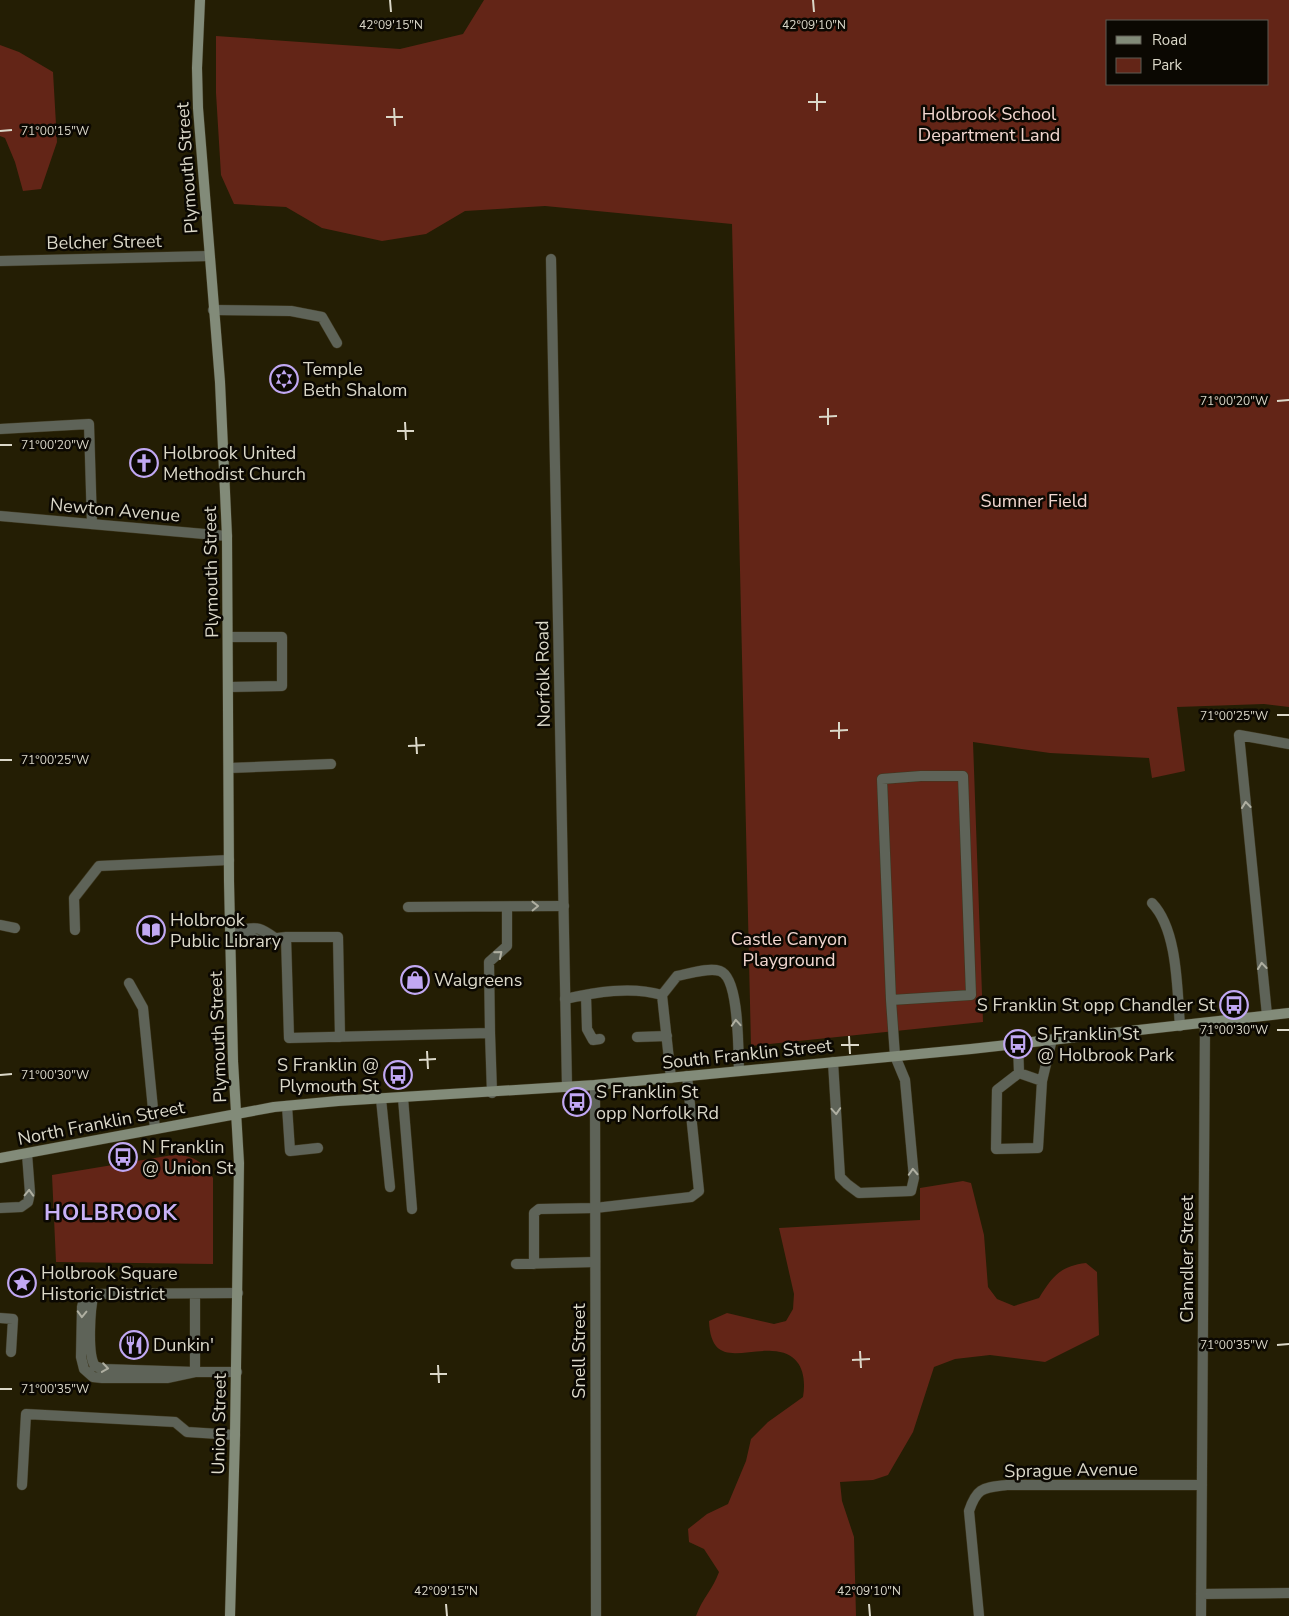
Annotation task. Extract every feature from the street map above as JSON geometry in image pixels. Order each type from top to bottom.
[{"type":"main road","name":"Plymouth Street","points":[[200,0],[197,92],[220,382],[227,536],[230,687],[229,860],[236,930],[236,1114]]},
{"type":"main road","name":"South Franklin Street","points":[[236,1114],[287,1106],[567,1088],[739,1072],[1018,1044],[1289,1013]]},
{"type":"main road","name":"North Franklin Street","points":[[0,1158],[236,1114]]},
{"type":"main road","name":"Union Street","points":[[230,1616],[236,1435],[238,1293],[239,1162],[236,1114]]},
{"type":"street","name":"Belcher Street","points":[[0,261],[209,256]]},
{"type":"street","name":"Norfolk Road","points":[[551,260],[567,1088]]},
{"type":"street","points":[[213,310],[291,311],[322,317],[336,343]]},
{"type":"street","points":[[0,429],[89,424],[92,524]]},
{"type":"street","name":"Newton Avenue","points":[[0,516],[227,536]]},
{"type":"street","points":[[229,637],[282,638],[282,686],[230,687]]},
{"type":"street","points":[[1267,1015],[1239,735],[1289,744]]},
{"type":"street","points":[[229,768],[331,764]]},
{"type":"street","points":[[833,1062],[840,1177],[860,1193],[903,1193],[910,1191],[914,1178],[904,1080],[895,1056],[891,1000],[882,779],[963,776],[971,995],[891,1000]]},
{"type":"street","points":[[75,930],[74,898],[99,866],[229,860]]},
{"type":"street","points":[[1152,903],[1160,911],[1171,942],[1180,1026]]},
{"type":"street","points":[[408,907],[564,906]]},
{"type":"street","points":[[492,1093],[489,962],[507,946],[507,907]]},
{"type":"street","points":[[0,926],[15,928]]},
{"type":"street","points":[[236,930],[255,926],[275,938],[338,937],[340,1037]]},
{"type":"street","points":[[286,937],[289,1038],[490,1033]]},
{"type":"street","points":[[671,1078],[662,995],[677,976],[718,970],[724,973],[734,990],[739,1072]]},
{"type":"street","points":[[129,983],[143,1008],[155,1129]]},
{"type":"street","points":[[565,999],[598,992],[649,992],[662,995]]},
{"type":"street","points":[[586,994],[588,1034],[593,1040],[600,1039]]},
{"type":"street","name":"Chandler Street","points":[[1201,1616],[1205,1023]]},
{"type":"street","points":[[637,1037],[667,1036]]},
{"type":"street","points":[[1019,1073],[996,1090],[996,1149],[1038,1148],[1042,1081],[1052,1039]]},
{"type":"street","points":[[1018,1044],[1019,1073]]},
{"type":"street","points":[[1019,1073],[1042,1081]]},
{"type":"street","points":[[534,1264],[534,1213],[539,1209],[595,1208],[691,1197],[699,1191],[687,1076]]},
{"type":"street","name":"Snell Street","points":[[595,1085],[596,1616]]},
{"type":"street","points":[[403,1098],[412,1209]]},
{"type":"street","points":[[381,1099],[390,1187]]},
{"type":"street","points":[[287,1106],[290,1151],[318,1148]]},
{"type":"street","points":[[0,1208],[21,1207],[28,1202],[30,1193],[27,1154]]},
{"type":"street","points":[[516,1264],[595,1262]]},
{"type":"street","points":[[237,1372],[195,1372],[168,1378],[102,1378],[90,1375],[84,1369],[82,1361],[82,1307],[85,1297],[94,1294],[238,1293]]},
{"type":"street","points":[[195,1294],[195,1372]]},
{"type":"street","points":[[0,1318],[13,1319],[11,1352]]},
{"type":"street","points":[[22,1485],[26,1414],[175,1422],[187,1432],[236,1435]]},
{"type":"street","name":"Sprague Avenue","points":[[979,1616],[969,1511],[974,1495],[986,1488],[1007,1485],[1202,1485]]},
{"type":"street","points":[[1201,1594],[1289,1593]]},
{"type":"green space","points":[[484,0],[1289,0],[1289,707],[1264,704],[1177,707],[1185,771],[1152,778],[1149,758],[1050,753],[973,742],[983,1022],[751,1046],[732,224],[545,206],[465,211],[426,234],[382,241],[322,228],[286,207],[234,204],[221,175],[216,93],[216,36],[400,49],[463,34]]},
{"type":"green space","points":[[0,45],[19,52],[53,72],[57,142],[41,189],[23,191],[15,162],[5,138],[0,136]]},
{"type":"green space","points":[[173,1155],[186,1156],[197,1160],[210,1172],[213,1178],[213,1264],[56,1262],[52,1175]]},
{"type":"green space","points":[[963,1181],[971,1183],[984,1235],[988,1287],[997,1299],[1014,1306],[1039,1298],[1053,1278],[1063,1270],[1086,1263],[1097,1272],[1099,1335],[1045,1362],[990,1355],[955,1359],[934,1367],[913,1432],[888,1475],[873,1480],[840,1482],[842,1501],[854,1537],[856,1616],[696,1616],[719,1572],[704,1549],[689,1542],[688,1529],[707,1514],[728,1504],[746,1461],[751,1439],[768,1422],[803,1397],[804,1388],[800,1365],[789,1355],[772,1351],[730,1353],[722,1351],[715,1345],[711,1336],[709,1321],[727,1313],[774,1324],[786,1321],[793,1309],[794,1294],[779,1228],[920,1220],[920,1188]]},
{"type":"place","name":"Temple Beth Shalom","points":[[284,379]]},
{"type":"place","name":"Holbrook United Methodist Church","points":[[144,463]]},
{"type":"place","name":"Holbrook Public Library","points":[[151,930]]},
{"type":"place","name":"Walgreens","points":[[415,980]]},
{"type":"place","name":"S Franklin St opp Chandler St","points":[[1234,1005]]},
{"type":"place","name":"S Franklin St @ Holbrook Park","points":[[1018,1044]]},
{"type":"place","name":"S Franklin @ Plymouth St","points":[[398,1075]]},
{"type":"place","name":"S Franklin St opp Norfolk Rd","points":[[577,1102]]},
{"type":"place","name":"N Franklin @ Union St","points":[[123,1157]]},
{"type":"place","name":"Holbrook Square Historic District","points":[[22,1283]]},
{"type":"place","name":"Dunkin'","points":[[134,1345]]},
{"type":"district","name":"HOLBROOK","points":[[111,1212]]},
{"type":"park label","name":"Holbrook School Department Land","points":[[989,124]]},
{"type":"park label","name":"Sumner Field","points":[[1034,501]]},
{"type":"park label","name":"Castle Canyon Playground","points":[[789,950]]}]
